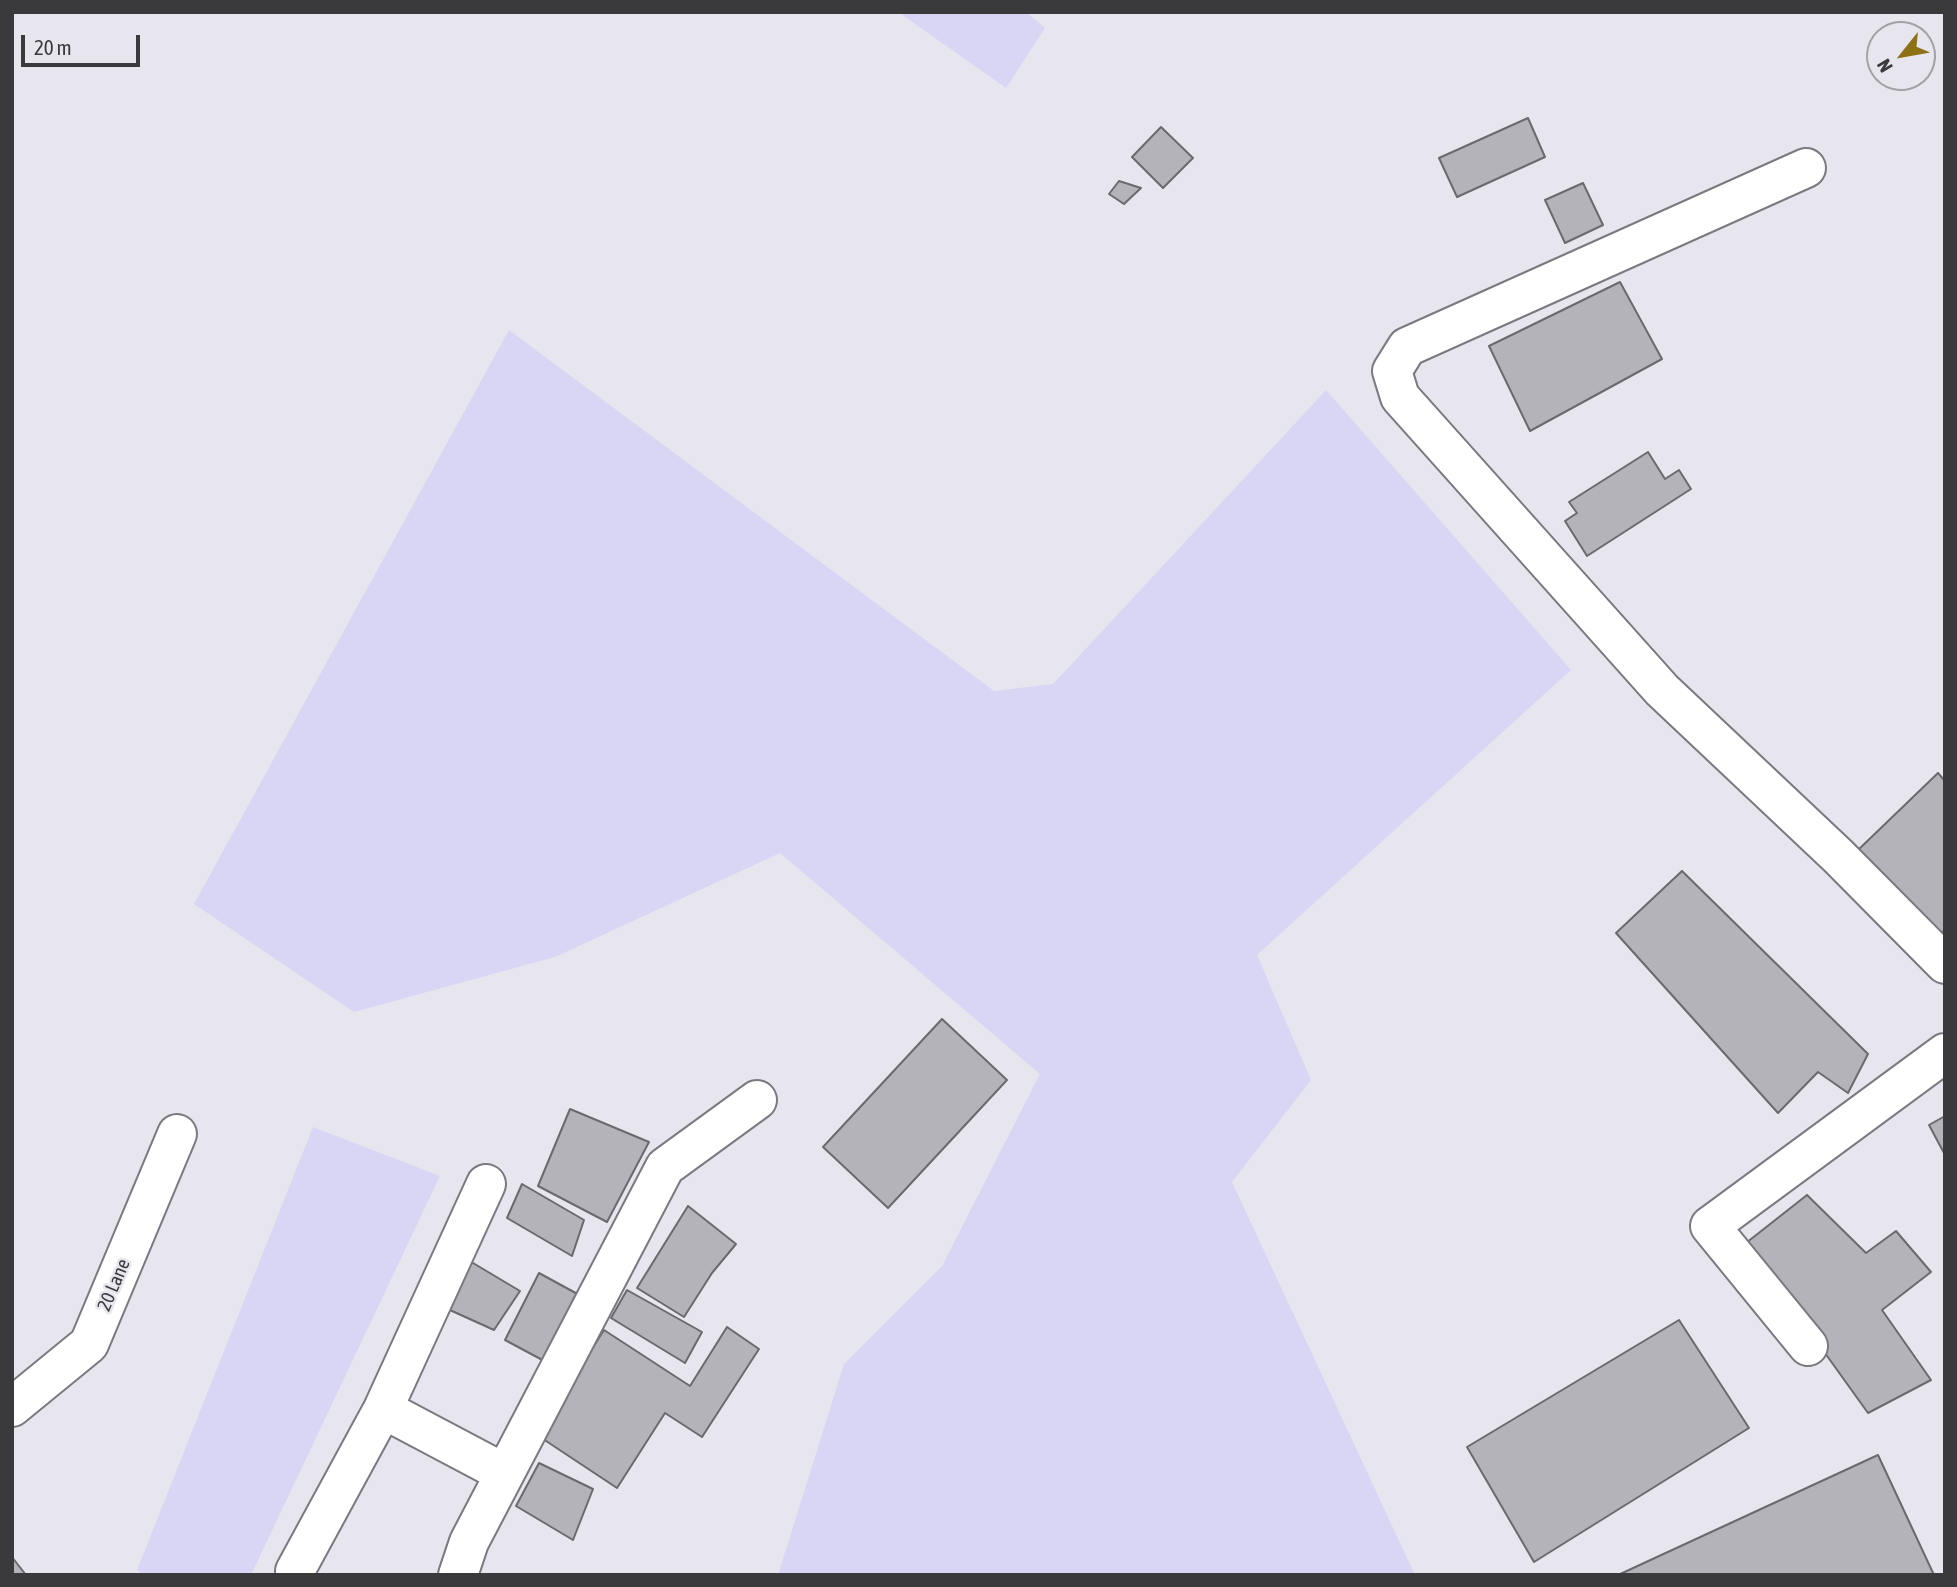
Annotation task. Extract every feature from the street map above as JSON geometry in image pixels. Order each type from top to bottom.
[{"type":"street","points":[[1806,168],[1407,346],[1392,371],[1400,397],[1662,690],[1838,856],[1945,964]]},
{"type":"street","points":[[1808,1346],[1710,1226],[1945,1052]]},
{"type":"street","points":[[458,1575],[469,1542],[665,1167],[757,1100]]},
{"type":"street","name":"20 Lane","points":[[12,1407],[89,1344],[177,1134]]},
{"type":"street","points":[[297,1573],[383,1409],[486,1184]]},
{"type":"street","points":[[383,1409],[504,1474]]},
{"type":"shaded area","points":[[898,12],[1026,12],[1045,28],[1006,88]]},
{"type":"shaded area","points":[[509,330],[994,691],[1053,684],[1326,390],[1571,670],[1257,955],[1311,1080],[1232,1182],[1415,1575],[778,1575],[844,1364],[942,1266],[1040,1074],[780,853],[555,957],[354,1012],[194,904]]},
{"type":"shaded area","points":[[313,1127],[440,1176],[251,1575],[143,1575],[137,1570]]},
{"type":"building","points":[[1528,118],[1545,157],[1457,197],[1439,158]]},
{"type":"building","points":[[1161,127],[1193,158],[1163,188],[1132,157]]},
{"type":"building","points":[[1119,181],[1141,188],[1124,204],[1109,194]]},
{"type":"building","points":[[1583,183],[1603,225],[1565,243],[1545,200]]},
{"type":"building","points":[[1620,282],[1662,359],[1530,431],[1489,346]]},
{"type":"building","points":[[1648,452],[1665,479],[1679,470],[1691,489],[1587,556],[1565,521],[1577,513],[1569,502]]},
{"type":"building","points":[[1938,773],[1945,781],[1945,930],[1935,938],[1857,851]]},
{"type":"building","points":[[1682,871],[1868,1054],[1848,1093],[1818,1072],[1778,1113],[1616,933]]},
{"type":"building","points":[[942,1019],[1007,1080],[888,1208],[823,1147]]},
{"type":"building","points":[[570,1109],[649,1142],[607,1222],[538,1186]]},
{"type":"building","points":[[1945,1116],[1945,1155],[1929,1125]]},
{"type":"building","points":[[522,1184],[584,1220],[572,1256],[507,1218]]},
{"type":"building","points":[[1807,1195],[1866,1253],[1896,1231],[1931,1272],[1882,1310],[1931,1380],[1868,1413],[1746,1243]]},
{"type":"building","points":[[688,1206],[736,1244],[712,1273],[684,1317],[637,1288]]},
{"type":"building","points":[[463,1257],[520,1291],[494,1330],[441,1306]]},
{"type":"building","points":[[539,1273],[583,1297],[548,1363],[505,1340]]},
{"type":"building","points":[[627,1290],[702,1332],[685,1363],[611,1318]]},
{"type":"building","points":[[1679,1320],[1749,1428],[1534,1562],[1467,1447]]},
{"type":"building","points":[[727,1327],[759,1349],[702,1437],[665,1413],[617,1488],[537,1435],[604,1330],[690,1386]]},
{"type":"building","points":[[1878,1455],[1934,1575],[1618,1575]]},
{"type":"building","points":[[539,1463],[593,1489],[573,1540],[516,1506]]},
{"type":"building","points":[[12,1557],[26,1575],[12,1575]]}]
